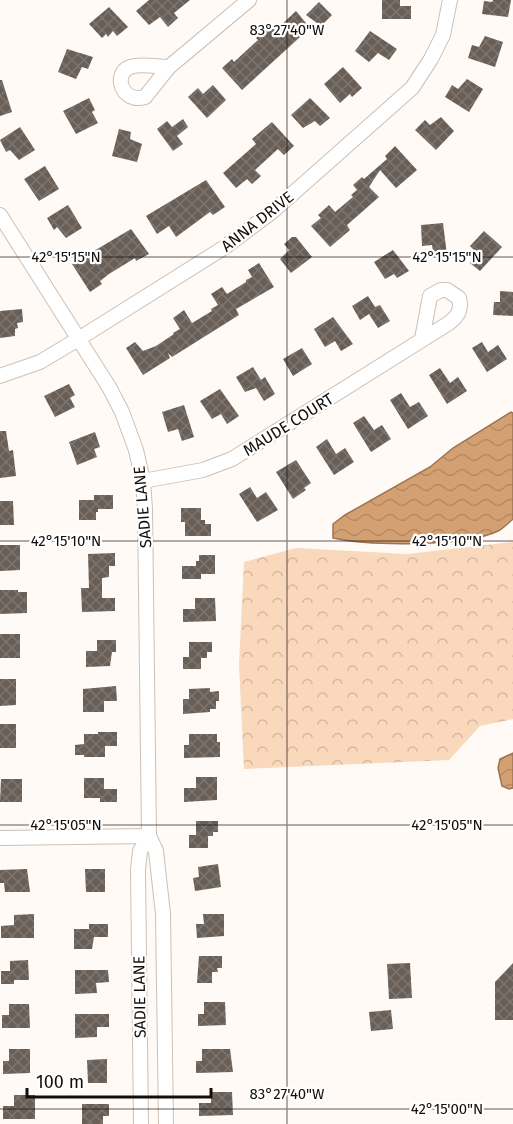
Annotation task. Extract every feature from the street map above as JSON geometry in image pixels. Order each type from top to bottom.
[{"type":"street","points":[[169,67],[249,0]]},
{"type":"street","name":"ANNA DRIVE","points":[[0,376],[40,362],[167,285],[254,227],[401,100],[420,76],[438,47],[443,35],[450,0]]},
{"type":"street","name":"SADIE LANE","points":[[0,215],[80,338],[122,412],[136,450],[143,481],[148,641],[149,836],[156,851],[164,914],[166,1124]]},
{"type":"street","name":"MAUDE COURT","points":[[143,481],[203,470],[232,459],[422,339]]},
{"type":"street","points":[[0,838],[149,836]]},
{"type":"street","name":"SADIE LANE","points":[[141,1124],[138,870],[140,851],[149,836]]},
{"type":"green space","points":[[513,542],[513,719],[480,726],[449,760],[244,769],[239,665],[244,562],[296,548],[407,554]]},
{"type":"water","points":[[511,412],[513,413],[513,519],[498,531],[464,540],[417,544],[370,543],[333,538],[333,524],[345,515],[430,467],[453,448]]},
{"type":"water","points":[[513,753],[513,788],[509,789],[502,786],[498,768],[500,759]]},
{"type":"building","points":[[149,0],[190,0],[174,13],[178,18],[168,27],[160,17],[149,25],[136,11]]},
{"type":"building","points":[[382,0],[400,0],[400,6],[411,6],[411,19],[382,19]]},
{"type":"building","points":[[493,0],[511,0],[508,17],[482,14],[484,1],[492,2]]},
{"type":"building","points":[[319,2],[332,15],[321,26],[306,15]]},
{"type":"building","points":[[109,7],[128,27],[117,36],[113,31],[108,37],[106,34],[102,38],[89,24]]},
{"type":"building","points":[[296,11],[310,28],[242,90],[222,68],[232,59],[234,62],[258,40],[256,38],[266,29],[268,32],[278,23],[280,26]]},
{"type":"building","points":[[370,31],[397,49],[389,60],[378,53],[369,62],[355,51]]},
{"type":"building","points":[[485,36],[503,42],[495,67],[468,58],[472,45],[479,47]]},
{"type":"building","points":[[67,49],[93,57],[88,69],[82,67],[76,79],[58,72]]},
{"type":"building","points":[[343,67],[362,88],[352,97],[350,94],[340,103],[324,84]]},
{"type":"building","points":[[467,79],[483,89],[469,112],[445,97],[452,85],[458,89]]},
{"type":"building","points":[[0,80],[2,80],[12,112],[0,116]]},
{"type":"building","points":[[213,85],[226,100],[207,118],[188,97],[198,88],[203,94]]},
{"type":"building","points":[[89,98],[95,110],[92,112],[98,123],[76,134],[63,111]]},
{"type":"building","points":[[310,98],[330,118],[320,126],[315,121],[303,128],[291,115]]},
{"type":"building","points":[[441,117],[454,131],[436,150],[415,130],[425,120],[430,125]]},
{"type":"building","points":[[183,119],[188,127],[177,136],[183,144],[173,151],[157,129],[167,121],[172,127]]},
{"type":"building","points":[[272,122],[294,146],[284,155],[278,149],[255,170],[261,176],[252,184],[247,179],[236,188],[223,173],[256,144],[252,139]]},
{"type":"building","points":[[20,127],[35,150],[19,160],[10,150],[6,152],[0,140]]},
{"type":"building","points":[[119,129],[131,132],[130,139],[142,144],[137,162],[112,156]]},
{"type":"building","points":[[395,146],[417,170],[396,188],[380,170],[369,187],[379,197],[347,225],[350,230],[330,247],[311,226],[321,218],[318,215],[329,205],[335,212],[353,197],[351,195],[357,190],[353,185],[362,177],[364,179],[387,159],[385,156]]},
{"type":"building","points":[[45,166],[59,189],[39,201],[24,179]]},
{"type":"building","points":[[206,180],[225,207],[213,215],[210,212],[176,237],[169,226],[157,234],[146,216]]},
{"type":"building","points":[[68,205],[82,228],[66,238],[57,227],[54,230],[47,218]]},
{"type":"building","points":[[443,223],[447,255],[434,257],[432,245],[422,246],[421,225]]},
{"type":"building","points":[[131,229],[149,254],[136,261],[135,258],[109,274],[100,281],[102,284],[90,292],[72,264]]},
{"type":"building","points":[[484,231],[502,247],[480,271],[470,263],[478,254],[470,246]]},
{"type":"building","points":[[292,237],[296,237],[312,257],[291,273],[280,259],[289,250],[284,244]]},
{"type":"building","points":[[393,250],[409,271],[397,278],[394,274],[385,279],[374,262]]},
{"type":"building","points":[[259,263],[274,287],[236,309],[239,315],[172,357],[168,353],[170,358],[143,375],[126,348],[135,342],[143,351],[156,346],[180,329],[173,318],[184,310],[192,323],[212,311],[211,309],[218,305],[211,294],[222,287],[227,294],[246,282],[252,277],[248,270]]},
{"type":"building","points":[[500,291],[513,292],[513,316],[493,315],[494,302],[500,302]]},
{"type":"building","points":[[368,296],[375,307],[380,305],[390,321],[378,328],[369,314],[360,320],[352,306]]},
{"type":"building","points":[[22,309],[23,322],[17,323],[15,336],[0,338],[0,311]]},
{"type":"building","points":[[333,317],[353,344],[341,351],[335,341],[325,347],[314,329]]},
{"type":"building","points":[[482,342],[488,352],[498,345],[507,359],[487,372],[472,348]]},
{"type":"building","points":[[302,348],[312,364],[293,376],[283,359]]},
{"type":"building","points":[[253,367],[261,380],[265,377],[275,394],[264,401],[256,388],[245,392],[236,377]]},
{"type":"building","points":[[440,368],[450,383],[458,377],[467,391],[447,404],[429,375]]},
{"type":"building","points":[[69,384],[75,395],[70,398],[75,407],[55,417],[44,396]]},
{"type":"building","points":[[220,389],[239,416],[227,424],[221,414],[212,419],[200,401]]},
{"type":"building","points":[[401,393],[410,407],[419,402],[428,416],[408,429],[390,400]]},
{"type":"building","points":[[184,405],[194,437],[182,441],[178,429],[168,432],[162,412]]},
{"type":"building","points":[[364,416],[374,430],[382,425],[391,439],[371,452],[353,423]]},
{"type":"building","points":[[0,431],[6,431],[9,451],[13,450],[16,476],[0,478]]},
{"type":"building","points":[[95,432],[100,447],[94,449],[97,457],[77,465],[69,442]]},
{"type":"building","points":[[327,439],[336,454],[345,448],[354,462],[334,475],[316,447]]},
{"type":"building","points":[[296,460],[311,483],[304,488],[306,490],[293,499],[276,472]]},
{"type":"building","points":[[250,487],[257,498],[266,492],[278,510],[257,522],[239,494]]},
{"type":"building","points":[[94,495],[113,495],[113,509],[98,509],[96,520],[79,520],[79,500],[94,500]]},
{"type":"building","points":[[0,501],[13,501],[14,525],[0,525]]},
{"type":"building","points":[[181,508],[201,508],[201,520],[205,520],[205,524],[211,524],[211,536],[185,536],[185,522],[181,522]]},
{"type":"building","points":[[0,545],[20,545],[20,570],[0,571]]},
{"type":"building","points":[[115,553],[115,566],[109,566],[109,577],[102,578],[102,598],[115,598],[115,611],[82,612],[81,588],[89,588],[88,554]]},
{"type":"building","points":[[199,555],[215,555],[215,574],[201,574],[201,579],[182,579],[182,566],[196,566]]},
{"type":"building","points":[[0,590],[27,592],[27,613],[0,614]]},
{"type":"building","points":[[195,598],[215,598],[216,621],[183,622],[183,609],[195,609]]},
{"type":"building","points":[[0,634],[20,634],[20,658],[0,658]]},
{"type":"building","points":[[97,640],[116,640],[116,652],[112,652],[110,666],[86,667],[86,651],[97,651]]},
{"type":"building","points":[[189,642],[212,642],[212,652],[207,652],[207,658],[201,658],[201,669],[183,669],[183,657],[189,657]]},
{"type":"building","points":[[0,679],[16,679],[16,705],[0,706]]},
{"type":"building","points":[[116,686],[117,701],[104,701],[104,712],[83,712],[83,689]]},
{"type":"building","points":[[210,688],[210,692],[219,691],[216,709],[210,709],[210,712],[183,714],[183,699],[189,699],[189,689]]},
{"type":"building","points":[[0,724],[16,724],[16,748],[0,748]]},
{"type":"building","points":[[98,732],[117,732],[117,746],[105,746],[105,757],[75,755],[75,745],[84,744],[84,734],[98,734]]},
{"type":"building","points":[[189,734],[217,734],[217,742],[220,742],[220,757],[184,758],[184,745],[189,745]]},
{"type":"building","points":[[196,777],[217,777],[217,800],[184,802],[184,788],[196,788]]},
{"type":"building","points":[[84,778],[104,778],[104,789],[117,789],[117,802],[100,802],[100,798],[84,798]]},
{"type":"building","points":[[1,779],[22,779],[22,802],[0,802]]},
{"type":"building","points":[[196,821],[218,821],[218,832],[213,832],[213,836],[208,836],[208,848],[189,848],[189,835],[196,835]]},
{"type":"building","points":[[218,864],[221,887],[195,891],[193,878],[199,877],[198,867]]},
{"type":"building","points":[[27,869],[30,892],[5,892],[4,883],[0,883],[0,870]]},
{"type":"building","points":[[85,869],[105,869],[105,892],[86,892]]},
{"type":"building","points":[[34,914],[34,938],[1,938],[1,926],[14,925],[14,915]]},
{"type":"building","points":[[203,914],[224,914],[224,936],[197,938],[196,924],[204,924]]},
{"type":"building","points":[[89,924],[108,924],[108,937],[94,937],[92,949],[74,949],[74,929],[89,929]]},
{"type":"building","points":[[199,956],[222,956],[222,968],[217,968],[218,972],[212,972],[212,983],[197,983]]},
{"type":"building","points":[[28,960],[29,980],[14,980],[14,984],[1,984],[1,971],[10,971],[10,961]]},
{"type":"building","points":[[410,963],[412,998],[389,999],[387,964]]},
{"type":"building","points":[[513,963],[513,1020],[495,1020],[495,982]]},
{"type":"building","points":[[75,970],[108,970],[109,982],[96,983],[97,993],[75,994]]},
{"type":"building","points":[[204,1002],[225,1002],[226,1025],[198,1026],[198,1014],[204,1014]]},
{"type":"building","points":[[9,1004],[29,1004],[30,1028],[2,1028],[2,1015],[9,1015]]},
{"type":"building","points":[[391,1010],[393,1029],[371,1031],[369,1012]]},
{"type":"building","points":[[75,1014],[109,1014],[109,1027],[97,1027],[97,1037],[75,1038]]},
{"type":"building","points":[[9,1049],[30,1049],[30,1073],[3,1074],[3,1061],[9,1061]]},
{"type":"building","points":[[202,1049],[230,1049],[233,1072],[196,1073],[196,1061],[202,1061]]},
{"type":"building","points":[[107,1059],[107,1083],[88,1083],[87,1060]]},
{"type":"building","points":[[211,1092],[232,1092],[233,1115],[199,1116],[199,1103],[211,1103]]},
{"type":"building","points":[[14,1095],[35,1095],[35,1119],[3,1119],[3,1106],[14,1106]]},
{"type":"building","points":[[82,1104],[109,1104],[109,1116],[103,1116],[103,1124],[82,1124]]}]
